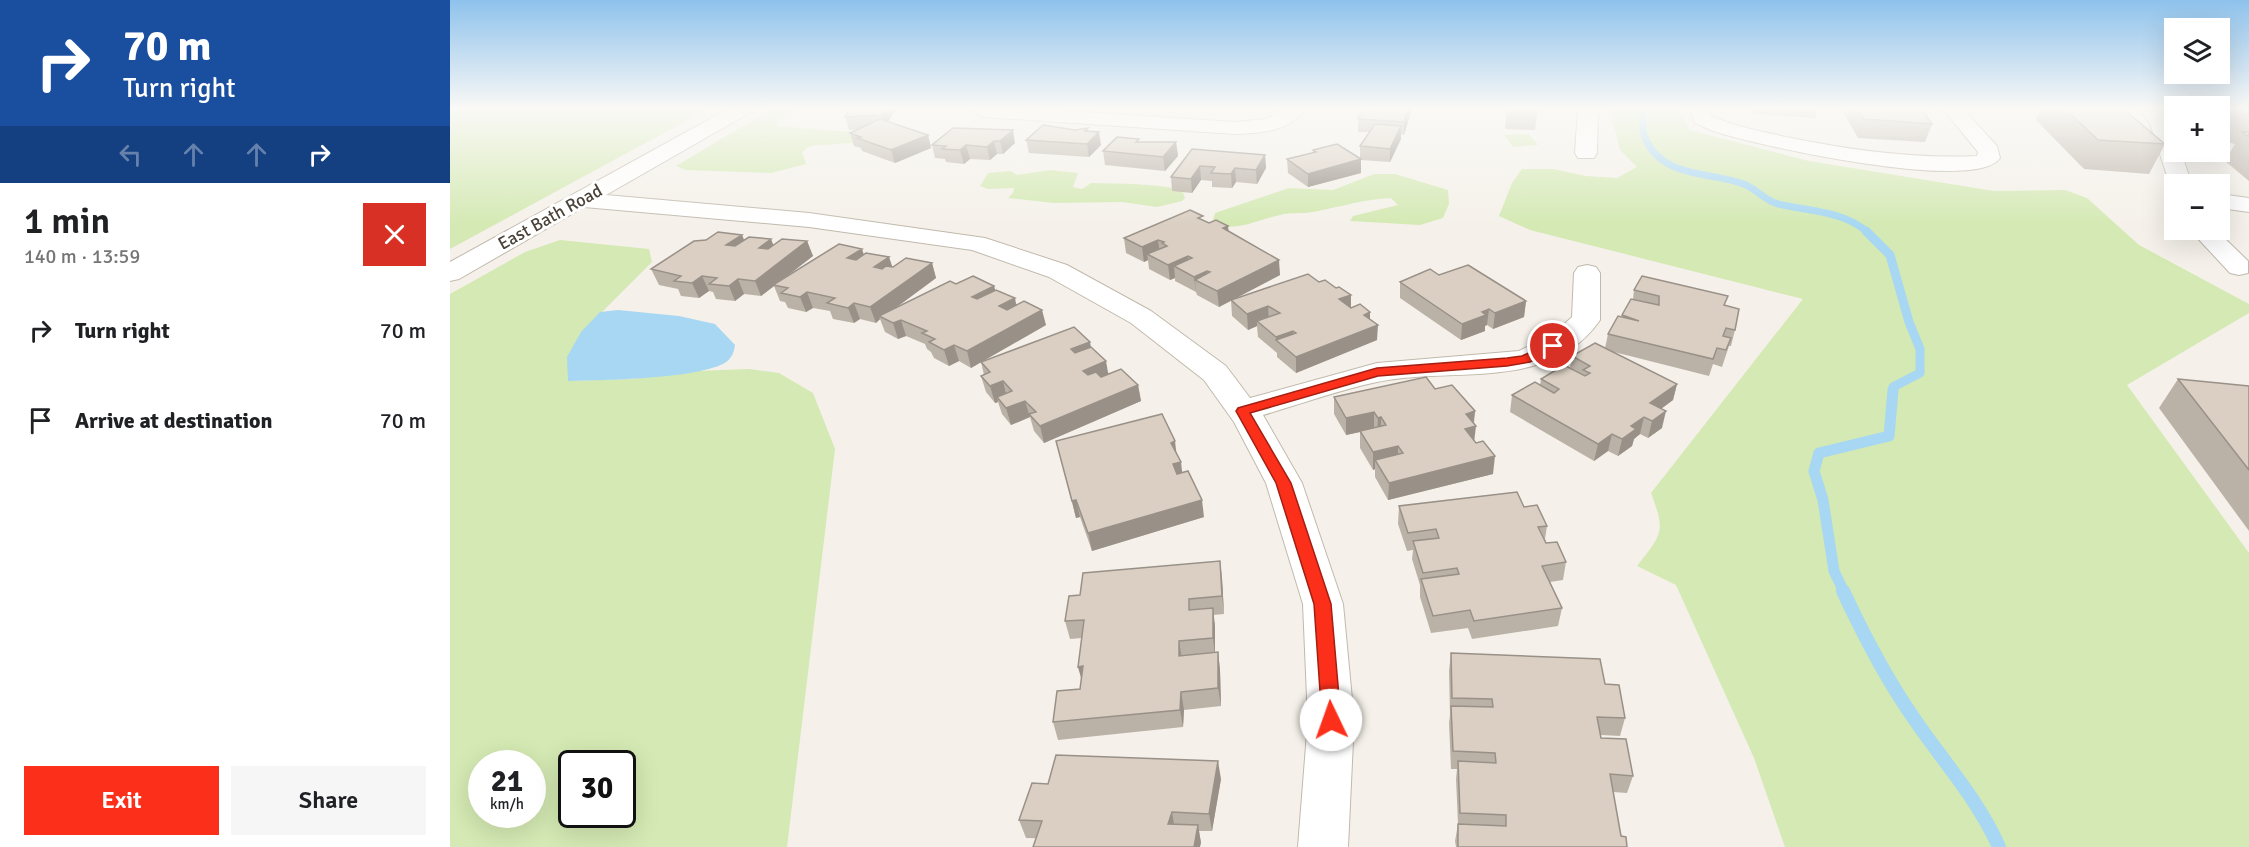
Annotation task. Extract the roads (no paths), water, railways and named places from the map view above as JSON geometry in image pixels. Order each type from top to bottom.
[{"type":"street","name":"East Bath Road","points":[[450,273],[674,148]]},
{"type":"street","points":[[1586,148],[1586,153]]},
{"type":"street","points":[[1808,148],[1870,158],[1982,162],[1989,158],[1989,151],[1986,148]]},
{"type":"street","points":[[2168,148],[2176,174]]},
{"type":"street","points":[[580,200],[809,220],[976,243],[1058,271],[1141,317],[1215,373],[1242,411],[1284,483],[1323,604],[1331,720],[1323,847]]},
{"type":"street","points":[[2230,202],[2249,205]]},
{"type":"street","points":[[2212,240],[2239,267]]},
{"type":"street","points":[[1242,411],[1377,372],[1481,365],[1526,359],[1562,341],[1586,320],[1587,273]]},
{"type":"water","points":[[618,310],[679,316],[715,324],[735,345],[733,353],[723,364],[691,373],[648,378],[568,381],[567,357],[581,332],[600,312]]},
{"type":"waterway","points":[[1651,148],[1662,160],[1675,167],[1746,185],[1778,204],[1838,216],[1849,220],[1868,233]]},
{"type":"waterway","points":[[1868,233],[1890,255],[1909,322],[1920,349],[1920,373],[1893,387],[1893,390]]},
{"type":"waterway","points":[[1844,592],[1834,571],[1823,500],[1814,471],[1819,453],[1889,436],[1893,390]]},
{"type":"waterway","points":[[1843,591],[1894,689],[1971,797],[1999,847]]}]
